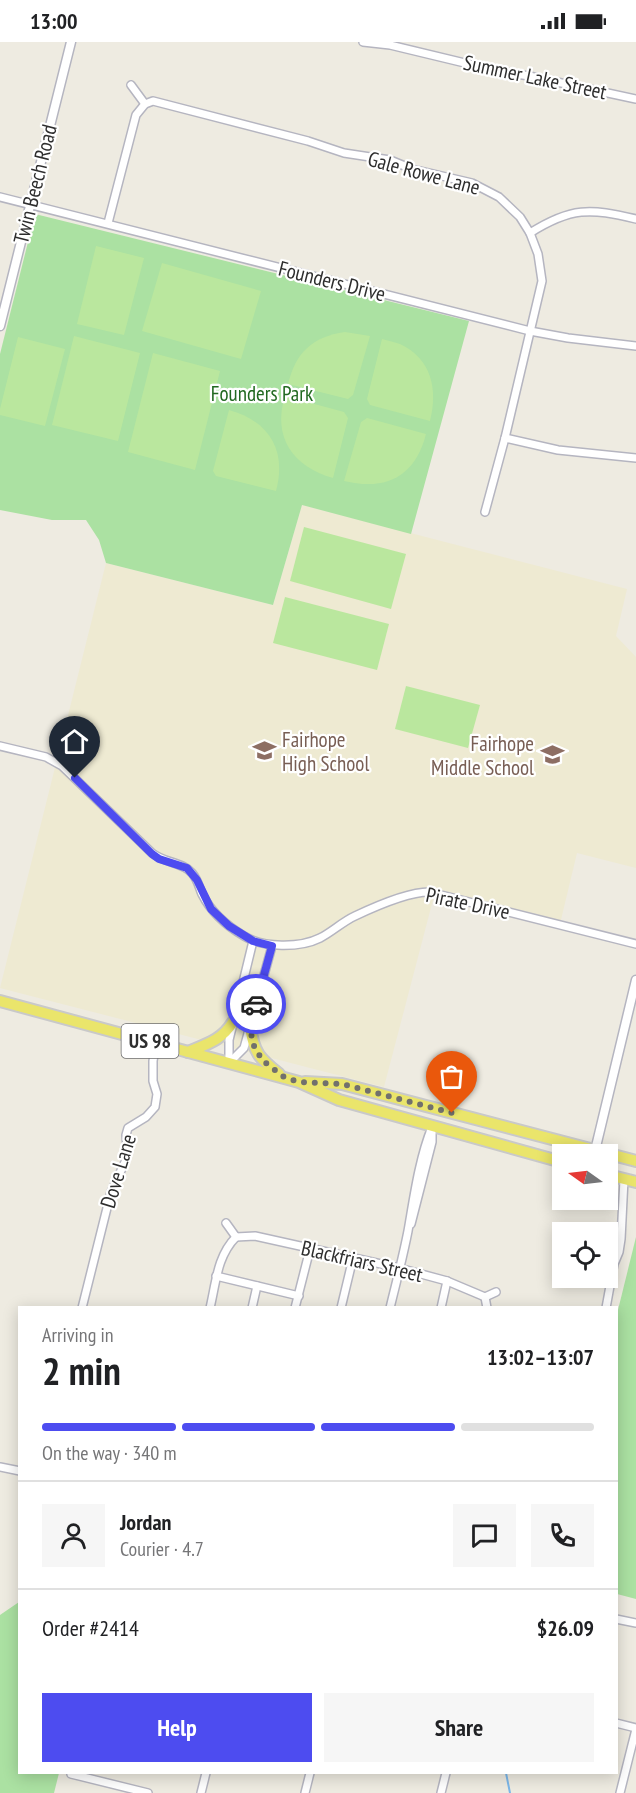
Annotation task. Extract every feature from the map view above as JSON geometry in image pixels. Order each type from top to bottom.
[{"type":"main road","name":"US 98","points":[[0,1001],[284,1077],[339,1100],[552,1159]]},
{"type":"main road","points":[[188,1052],[226,1033],[233,1022]]},
{"type":"main road","points":[[250,1027],[257,1054],[284,1077]]},
{"type":"main road","name":"US 98","points":[[299,1082],[342,1084],[561,1144]]},
{"type":"main road","name":"US 98","points":[[618,1158],[636,1161]]},
{"type":"main road","points":[[618,1177],[636,1182]]},
{"type":"street","name":"Twin Beech Road","points":[[0,326],[71,42]]},
{"type":"street","name":"Summer Lake Street","points":[[363,42],[390,45],[498,71],[636,99]]},
{"type":"street","points":[[108,223],[136,115],[145,104],[131,85]]},
{"type":"street","name":"Gale Rowe Lane","points":[[145,104],[153,101],[159,102],[308,141],[344,153],[390,159],[412,169],[472,183],[492,193],[510,206],[520,217],[530,233],[538,254],[542,281],[485,512]]},
{"type":"street","name":"Founders Drive","points":[[0,197],[530,331],[636,346]]},
{"type":"street","points":[[530,233],[550,220],[580,213],[605,212],[636,219]]},
{"type":"street","points":[[505,438],[558,450],[636,458]]},
{"type":"street","name":"Pirate Drive","points":[[0,746],[46,757],[62,766],[152,854],[159,859],[187,868],[197,880],[211,909],[229,926],[253,941],[272,946],[302,944],[318,939],[354,916],[413,893],[425,892],[636,944]]},
{"type":"street","points":[[228,1062],[229,1040],[253,941]]},
{"type":"street","points":[[228,1062],[244,1048],[272,946]]},
{"type":"street","points":[[596,1144],[636,980]]},
{"type":"street","name":"Dove Lane","points":[[82,1306],[111,1192],[126,1155],[128,1128],[146,1117],[155,1107],[157,1094],[153,1081],[153,1061],[156,1043]]},
{"type":"street","points":[[390,1306],[432,1142],[432,1127]]},
{"type":"street","points":[[606,1306],[621,1239],[624,1179]]},
{"type":"street","points":[[210,1306],[216,1276],[227,1246],[236,1237],[226,1223]]},
{"type":"street","name":"Blackfriars Street","points":[[236,1237],[255,1236],[399,1268],[447,1281],[485,1297]]},
{"type":"street","points":[[296,1306],[310,1249]]},
{"type":"street","points":[[341,1306],[353,1258]]},
{"type":"street","points":[[216,1276],[298,1296]]},
{"type":"street","points":[[441,1306],[447,1281]]},
{"type":"street","points":[[252,1306],[257,1286]]},
{"type":"street","points":[[487,1306],[485,1297],[496,1292]]},
{"type":"street","points":[[0,1467],[18,1471]]},
{"type":"street","points":[[618,1619],[636,1623]]},
{"type":"street","points":[[618,1724],[636,1728],[620,1793]]},
{"type":"street","points":[[71,1774],[148,1793]]},
{"type":"street","points":[[99,1781],[101,1774]]},
{"type":"street","points":[[201,1793],[206,1774]]},
{"type":"street","points":[[305,1793],[310,1774]]},
{"type":"street","points":[[441,1793],[446,1774]]},
{"type":"shaded area","name":"Fairhope High School","points":[[302,505],[627,589],[616,636],[636,657],[636,868],[577,853],[559,928],[434,896],[384,1087],[0,988],[106,563],[273,605]]},
{"type":"green space","name":"Founders Park","points":[[35,214],[469,321],[411,534],[302,505],[273,605],[106,563],[99,540],[86,520],[52,520],[0,510],[0,354]]},
{"type":"green space","points":[[96,246],[144,258],[124,335],[77,324]]},
{"type":"green space","points":[[162,263],[261,291],[241,359],[142,331]]},
{"type":"green space","points":[[345,332],[370,336],[353,395],[348,399],[288,384],[296,363],[307,348],[323,338]]},
{"type":"green space","points":[[74,336],[140,353],[118,441],[52,425]]},
{"type":"green space","points":[[18,337],[65,349],[45,426],[0,415]]},
{"type":"green space","points":[[382,339],[411,350],[426,367],[433,398],[430,421],[370,405],[367,399]]},
{"type":"green space","points":[[153,353],[220,371],[195,470],[128,452]]},
{"type":"green space","points":[[285,396],[344,412],[348,418],[333,478],[307,466],[289,448],[281,425]]},
{"type":"green space","points":[[229,410],[255,422],[272,439],[279,463],[276,491],[216,476],[213,471]]},
{"type":"green space","points":[[367,418],[426,434],[421,449],[406,470],[386,482],[359,484],[344,481],[361,422]]},
{"type":"green space","points":[[304,527],[406,554],[391,609],[290,581]]},
{"type":"green space","points":[[285,597],[389,624],[377,670],[273,643]]},
{"type":"green space","points":[[406,686],[480,705],[468,748],[395,729]]},
{"type":"green space","points":[[636,1237],[636,1599],[618,1594],[618,1310]]},
{"type":"green space","points":[[18,1603],[18,1774],[59,1774],[54,1793],[0,1793],[0,1615]]},
{"type":"waterway","points":[[506,1774],[510,1793]]},
{"type":"way so far","points":[[256,1004],[250,1027],[253,1044],[262,1060],[284,1077],[299,1082],[342,1084],[452,1113]]},
{"type":"place","name":"Fairhope High School","points":[[264,751]]},
{"type":"place","name":"Fairhope Middle School","points":[[552,755]]},
{"type":"route","points":[[75,778],[152,854],[166,862],[187,868],[197,880],[211,909],[229,926],[253,941],[272,946],[256,1004]]}]
